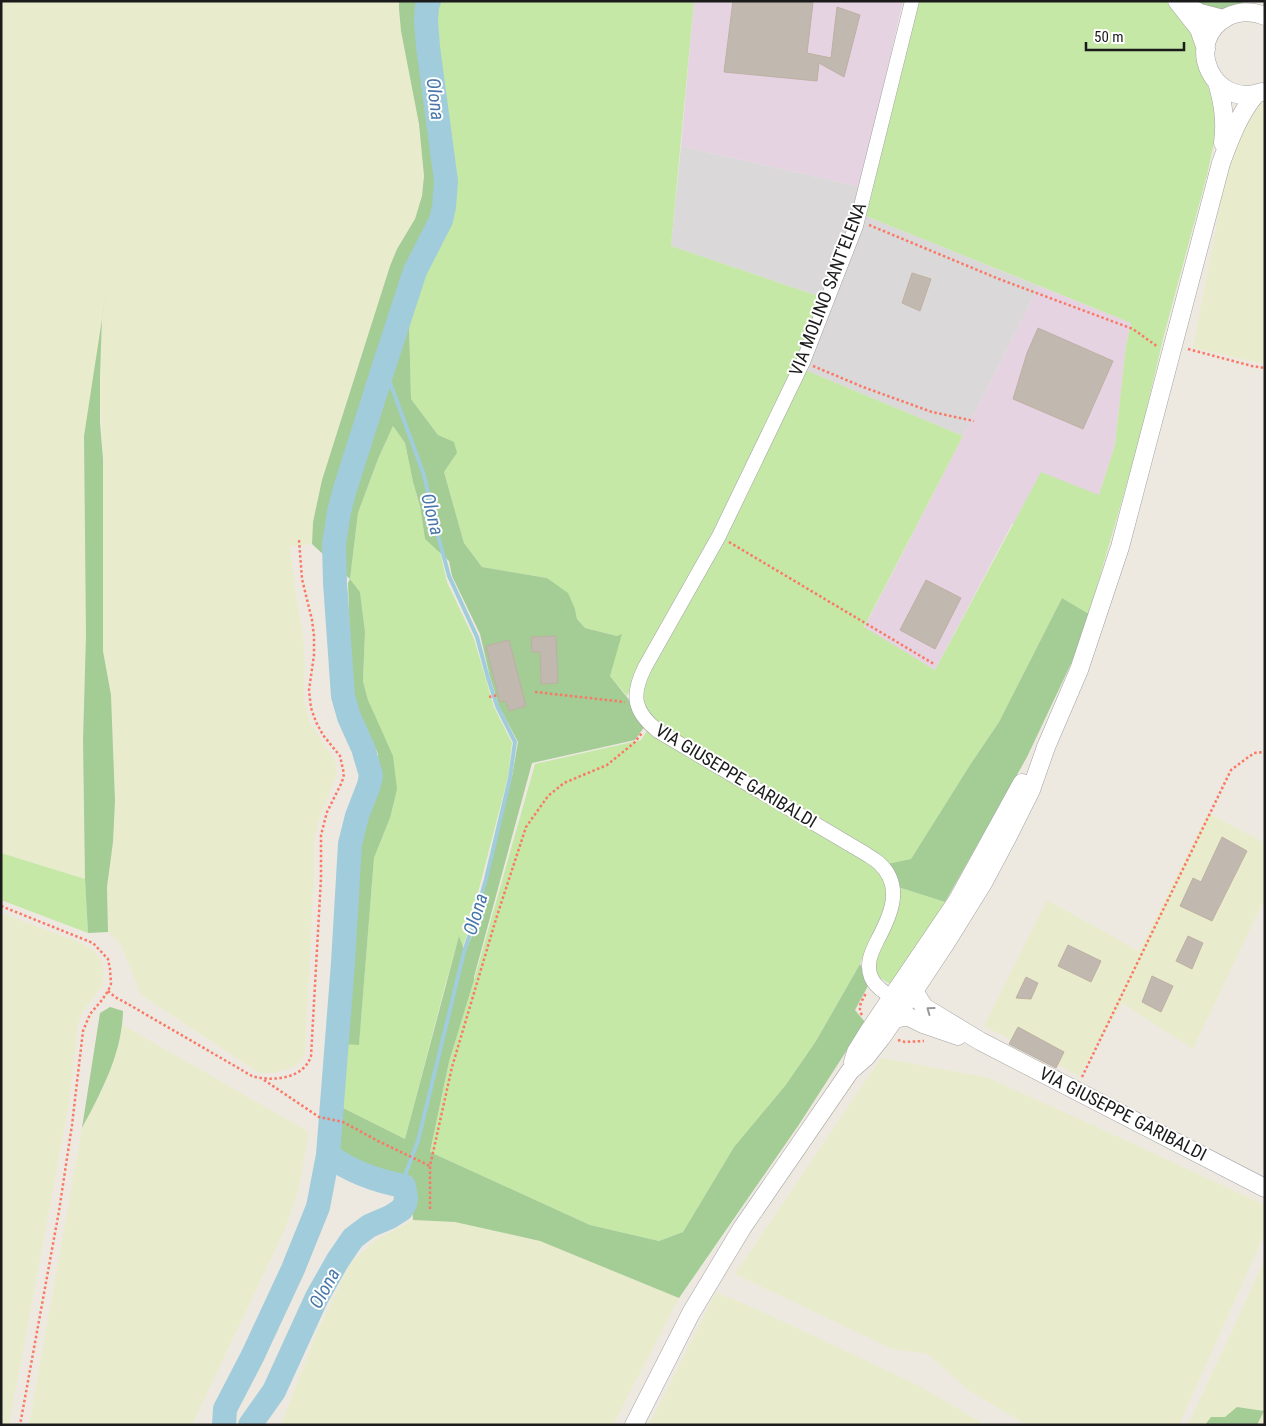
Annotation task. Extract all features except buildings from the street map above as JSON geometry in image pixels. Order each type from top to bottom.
[{"type":"street","name":"VIA MOLINO SANT'ELENA","points":[[719,536],[803,362],[857,220],[912,1]]},
{"type":"street","points":[[1178,1],[1200,13],[1230,16],[1252,12],[1265,16]]},
{"type":"street","points":[[1178,1],[1199,29],[1206,48],[1207,67],[1217,82],[1228,91],[1242,95],[1260,92]]},
{"type":"street","points":[[1206,48],[1211,32],[1252,1]]},
{"type":"street","points":[[634,1425],[691,1313],[742,1228],[850,1072],[866,1057],[902,1015],[914,991],[983,883],[1031,790],[1046,747],[1079,670],[1120,547],[1220,163],[1225,119],[1223,102],[1217,82]]},
{"type":"street","points":[[1220,163],[1238,120],[1260,92]]},
{"type":"street","points":[[636,703],[637,686],[645,667],[719,536]]},
{"type":"street","name":"VIA GIUSEPPE GARIBALDI","points":[[636,703],[642,716],[658,731],[879,863],[890,880],[894,894],[891,912],[870,954],[869,968],[873,981],[887,994]]},
{"type":"street","points":[[850,1072],[856,1052],[957,901],[1021,784],[1046,747]]},
{"type":"street","points":[[902,1015],[899,1002],[967,898],[991,840]]},
{"type":"street","name":"VIA GIUSEPPE GARIBALDI","points":[[914,991],[924,1007],[980,1041],[1265,1188]]},
{"type":"street","name":"VIA GIUSEPPE GARIBALDI","points":[[902,1015],[935,1028],[980,1041]]},
{"type":"path","points":[[857,220],[999,279],[1133,329],[1171,350],[1265,368]]},
{"type":"path","points":[[803,362],[863,387],[932,412],[974,421]]},
{"type":"path","points":[[719,536],[934,664]]},
{"type":"path","points":[[108,991],[115,997],[252,1076],[263,1079],[279,1078],[304,1070],[309,1062],[311,1056],[321,878],[321,835],[327,812],[344,774],[340,756],[323,735],[311,708],[309,690],[314,655],[314,636],[302,579],[299,540]]},
{"type":"path","points":[[535,692],[636,703]]},
{"type":"path","points":[[489,697],[498,694]]},
{"type":"path","points":[[430,1209],[430,1166],[455,1059],[496,919],[526,827],[548,796],[564,783],[608,765],[634,743],[648,723]]},
{"type":"path","points":[[1076,1090],[1231,770],[1254,753],[1265,752]]},
{"type":"path","points":[[1,906],[92,943],[108,959],[110,969],[108,991],[90,1014],[83,1032],[72,1125],[20,1425]]},
{"type":"path","points":[[263,1079],[319,1117],[343,1122],[430,1166]]},
{"type":"shaded area","points":[[694,1],[903,1],[861,187],[681,146]]},
{"type":"shaded area","points":[[681,146],[861,187],[851,224],[824,298],[671,246]]},
{"type":"shaded area","points":[[866,216],[1039,286],[963,436],[805,370],[825,326]]},
{"type":"shaded area","points":[[1039,286],[1131,323],[1126,345],[1115,445],[1099,495],[1012,524],[935,670],[864,628]]},
{"type":"green space","points":[[1,1],[399,1],[401,31],[419,124],[424,176],[422,196],[415,219],[397,249],[390,266],[322,480],[313,522],[312,544],[290,547],[303,633],[305,664],[304,698],[310,723],[335,761],[337,774],[319,820],[314,841],[314,879],[305,1053],[300,1063],[278,1072],[261,1074],[141,995],[121,945],[108,932],[107,887],[113,842],[115,801],[111,695],[103,651],[103,459],[100,395],[102,323],[84,436],[86,635],[83,740],[85,879],[1,853]]},
{"type":"green space","points":[[399,1],[420,1],[417,14],[441,178],[440,200],[436,217],[412,265],[404,292],[409,322],[411,399],[438,435],[454,442],[457,453],[444,472],[464,543],[482,567],[547,578],[568,593],[577,619],[585,628],[617,636],[622,634],[610,676],[630,701],[645,726],[635,740],[532,763],[474,980],[449,1062],[430,1152],[590,1225],[659,1241],[683,1232],[734,1147],[785,1086],[816,1041],[860,964],[869,984],[855,1010],[865,1022],[800,1123],[679,1298],[540,1241],[455,1222],[413,1220],[413,1188],[399,1178],[368,1172],[332,1153],[341,1107],[405,1139],[459,936],[465,952],[472,936],[512,777],[518,742],[499,706],[480,634],[452,576],[449,561],[425,539],[420,506],[405,443],[393,426],[378,459],[358,513],[350,579],[312,544],[313,522],[322,480],[390,266],[397,249],[415,219],[422,196],[424,176],[419,124],[401,31],[399,9]]},
{"type":"green space","points":[[437,1],[694,1],[671,246],[824,298],[803,347],[706,548],[627,696],[610,676],[617,636],[585,628],[577,619],[575,609],[547,578],[482,567],[464,543],[444,472],[457,453],[438,435],[411,399],[407,311],[422,273],[447,224],[452,208],[455,179],[441,95],[434,28],[434,11]]},
{"type":"green space","points":[[919,1],[1167,1],[1198,42],[1198,60],[1214,102],[1215,138],[1207,175],[1164,335],[1138,445],[1089,614],[1062,598],[999,722],[911,859],[887,864],[656,725],[645,708],[643,691],[646,676],[805,370],[963,436],[864,627],[935,670],[1041,472],[1099,495],[1115,445],[1126,345],[1131,323],[866,216]]},
{"type":"green space","points":[[1190,1],[1244,1],[1237,7],[1219,12]]},
{"type":"green space","points":[[1265,100],[1265,364],[1193,348],[1224,186],[1235,147],[1246,120]]},
{"type":"green space","points":[[102,319],[100,423],[103,459],[103,651],[111,695],[115,801],[113,842],[107,887],[108,932],[88,933],[85,879],[83,740],[86,635],[84,436]]},
{"type":"green space","points":[[393,426],[405,443],[420,506],[425,539],[440,552],[447,582],[474,639],[494,707],[512,743],[508,777],[467,935],[463,947],[459,937],[405,1139],[341,1107],[344,1044],[359,1044],[374,858],[390,818],[379,727],[368,700],[363,681],[365,632],[360,592],[350,579],[358,513],[378,459]]},
{"type":"green space","points":[[350,579],[360,592],[365,632],[363,681],[368,700],[393,756],[397,789],[390,818],[374,858],[359,1045],[344,1044],[347,995],[361,844],[379,785],[378,754],[352,696],[348,583]]},
{"type":"green space","points":[[1062,598],[1089,614],[1077,651],[1027,757],[945,902],[898,887],[887,864],[911,859],[999,722]]},
{"type":"green space","points":[[648,729],[873,864],[884,879],[887,890],[884,913],[871,937],[860,964],[816,1041],[785,1086],[734,1147],[683,1232],[659,1241],[590,1225],[430,1152],[449,1062],[535,764],[641,740]]},
{"type":"green space","points":[[1208,813],[1265,843],[1265,898],[1193,1049],[1122,1003],[1079,1076],[984,1026],[1047,900],[1139,951]]},
{"type":"green space","points":[[1,853],[85,879],[88,933],[1,900]]},
{"type":"green space","points":[[898,887],[945,902],[893,986],[879,977],[874,968]]},
{"type":"green space","points":[[1,913],[82,943],[94,951],[102,961],[104,972],[103,985],[82,1012],[78,1025],[69,1104],[9,1425],[1,1425]]},
{"type":"green space","points":[[110,1007],[123,1011],[119,1042],[110,1071],[82,1128],[100,1013]]},
{"type":"green space","points":[[123,1025],[309,1132],[301,1177],[285,1229],[192,1425],[29,1425],[82,1128],[105,1084]]},
{"type":"green space","points":[[881,1058],[986,1077],[1265,1205],[1265,1233],[1179,1425],[1027,1425],[968,1390],[928,1354],[892,1349],[735,1274]]},
{"type":"green space","points":[[413,1220],[455,1222],[540,1241],[679,1298],[613,1425],[281,1425],[317,1332],[351,1262],[376,1240]]},
{"type":"green space","points":[[1265,1260],[1265,1425],[1188,1425]]},
{"type":"green space","points":[[716,1292],[763,1312],[920,1386],[985,1425],[649,1425]]},
{"type":"green space","points":[[1237,1407],[1264,1411],[1257,1425],[1205,1425],[1211,1417],[1225,1417]]},
{"type":"waterway","name":"Olona","points":[[224,1425],[225,1409],[253,1355],[293,1269],[318,1207],[328,1155],[350,844],[371,775],[343,696],[334,544],[345,489],[415,271],[441,220],[444,207],[446,181],[426,21],[429,1]]},
{"type":"waterway","name":"Olona","points":[[384,366],[424,475],[449,576],[477,637],[497,706],[515,742],[510,778],[486,879],[464,952],[418,1141],[405,1175],[404,1186]]},
{"type":"waterway","name":"Olona","points":[[250,1425],[274,1391],[317,1297],[353,1238],[369,1226],[401,1210],[405,1204],[404,1186],[364,1175],[328,1155]]}]
